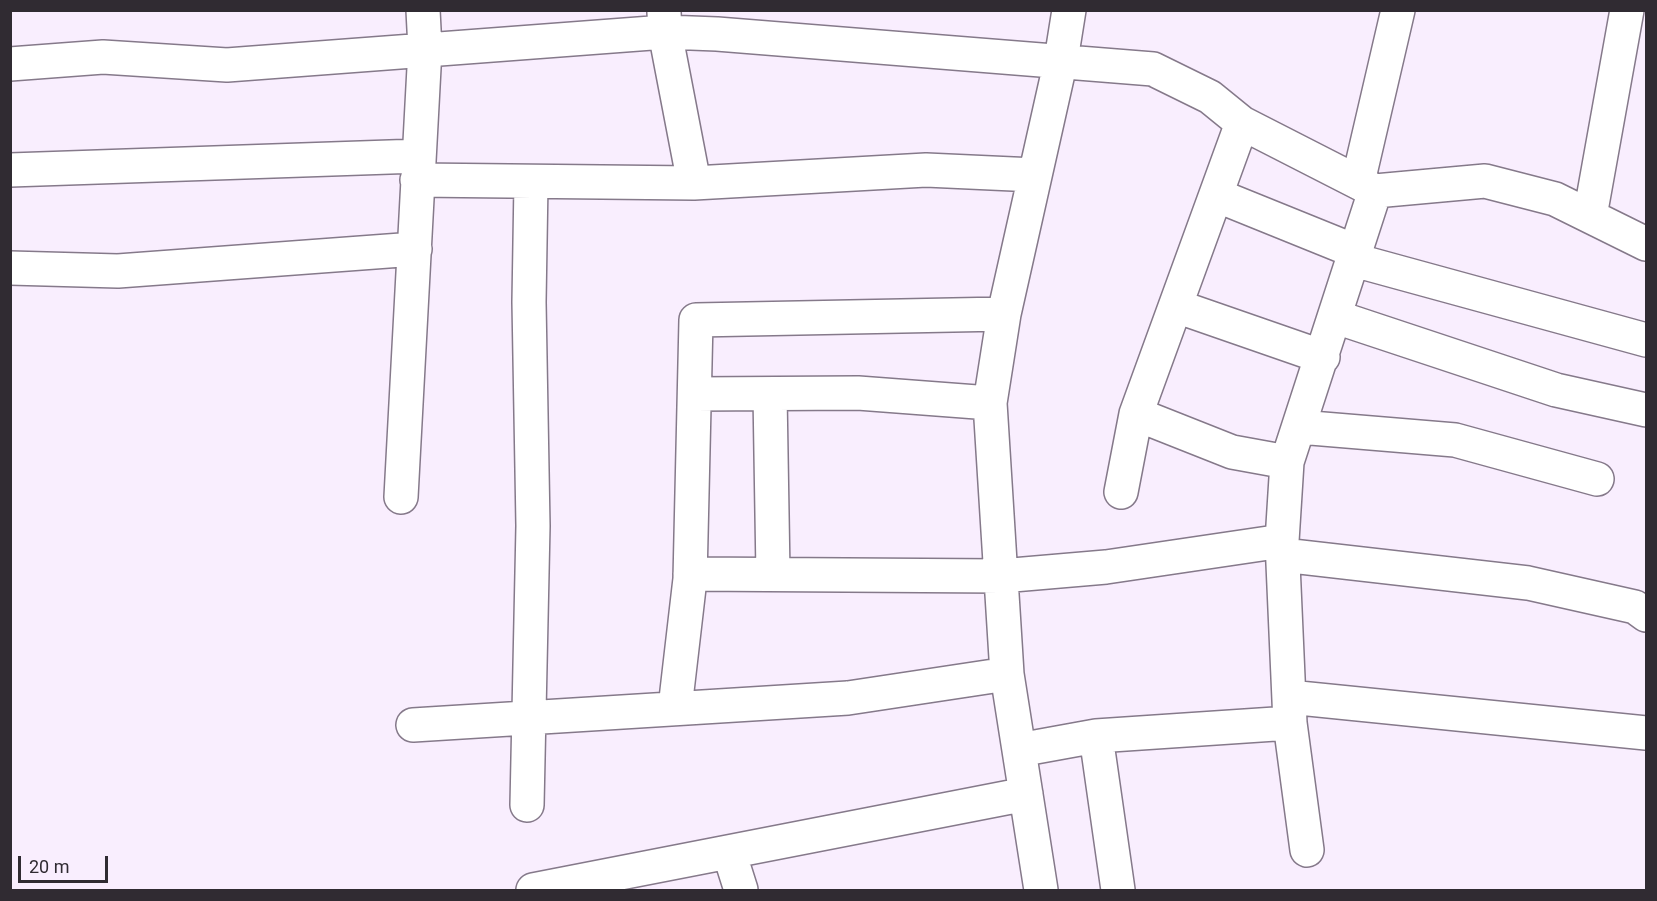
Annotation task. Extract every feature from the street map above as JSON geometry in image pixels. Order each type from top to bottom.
[{"type":"street","points":[[401,497],[425,49],[423,10]]},
{"type":"street","points":[[1041,891],[1007,674],[990,403],[1004,314],[1061,60],[1069,10]]},
{"type":"street","points":[[1307,850],[1289,710],[1283,548],[1287,462],[1355,256],[1398,10]]},
{"type":"street","points":[[664,21],[694,183]]},
{"type":"street","points":[[10,64],[103,57],[227,65],[425,49],[664,21],[717,34],[1153,69],[1210,97],[1242,123],[1367,187],[1485,181],[1555,199],[1647,244]]},
{"type":"street","points":[[1590,216],[1632,28]]},
{"type":"street","points":[[1121,492],[1136,414],[1242,123]]},
{"type":"street","points":[[10,170],[418,168],[531,183],[694,183],[926,170],[1035,175]]},
{"type":"street","points":[[527,805],[533,526],[529,302],[531,183]]},
{"type":"street","points":[[1216,195],[1355,256],[1647,340]]},
{"type":"street","points":[[10,268],[118,271],[415,249]]},
{"type":"street","points":[[1176,306],[1323,357]]},
{"type":"street","points":[[675,708],[690,574],[696,320],[1004,314]]},
{"type":"street","points":[[1336,317],[1556,390],[1647,410]]},
{"type":"street","points":[[695,394],[858,393],[990,403]]},
{"type":"street","points":[[770,394],[773,574]]},
{"type":"street","points":[[1136,414],[1232,452],[1287,462]]},
{"type":"street","points":[[1299,427],[1455,440],[1597,479]]},
{"type":"street","points":[[690,574],[1001,576],[1283,548],[1528,583],[1635,607],[1647,615]]},
{"type":"street","points":[[412,725],[848,698],[1007,674]]},
{"type":"street","points":[[1019,750],[1096,736],[1289,710],[1647,733]]},
{"type":"street","points":[[1096,736],[1118,891]]},
{"type":"street","points":[[534,891],[1026,794]]},
{"type":"street","points":[[729,852],[741,891]]}]
